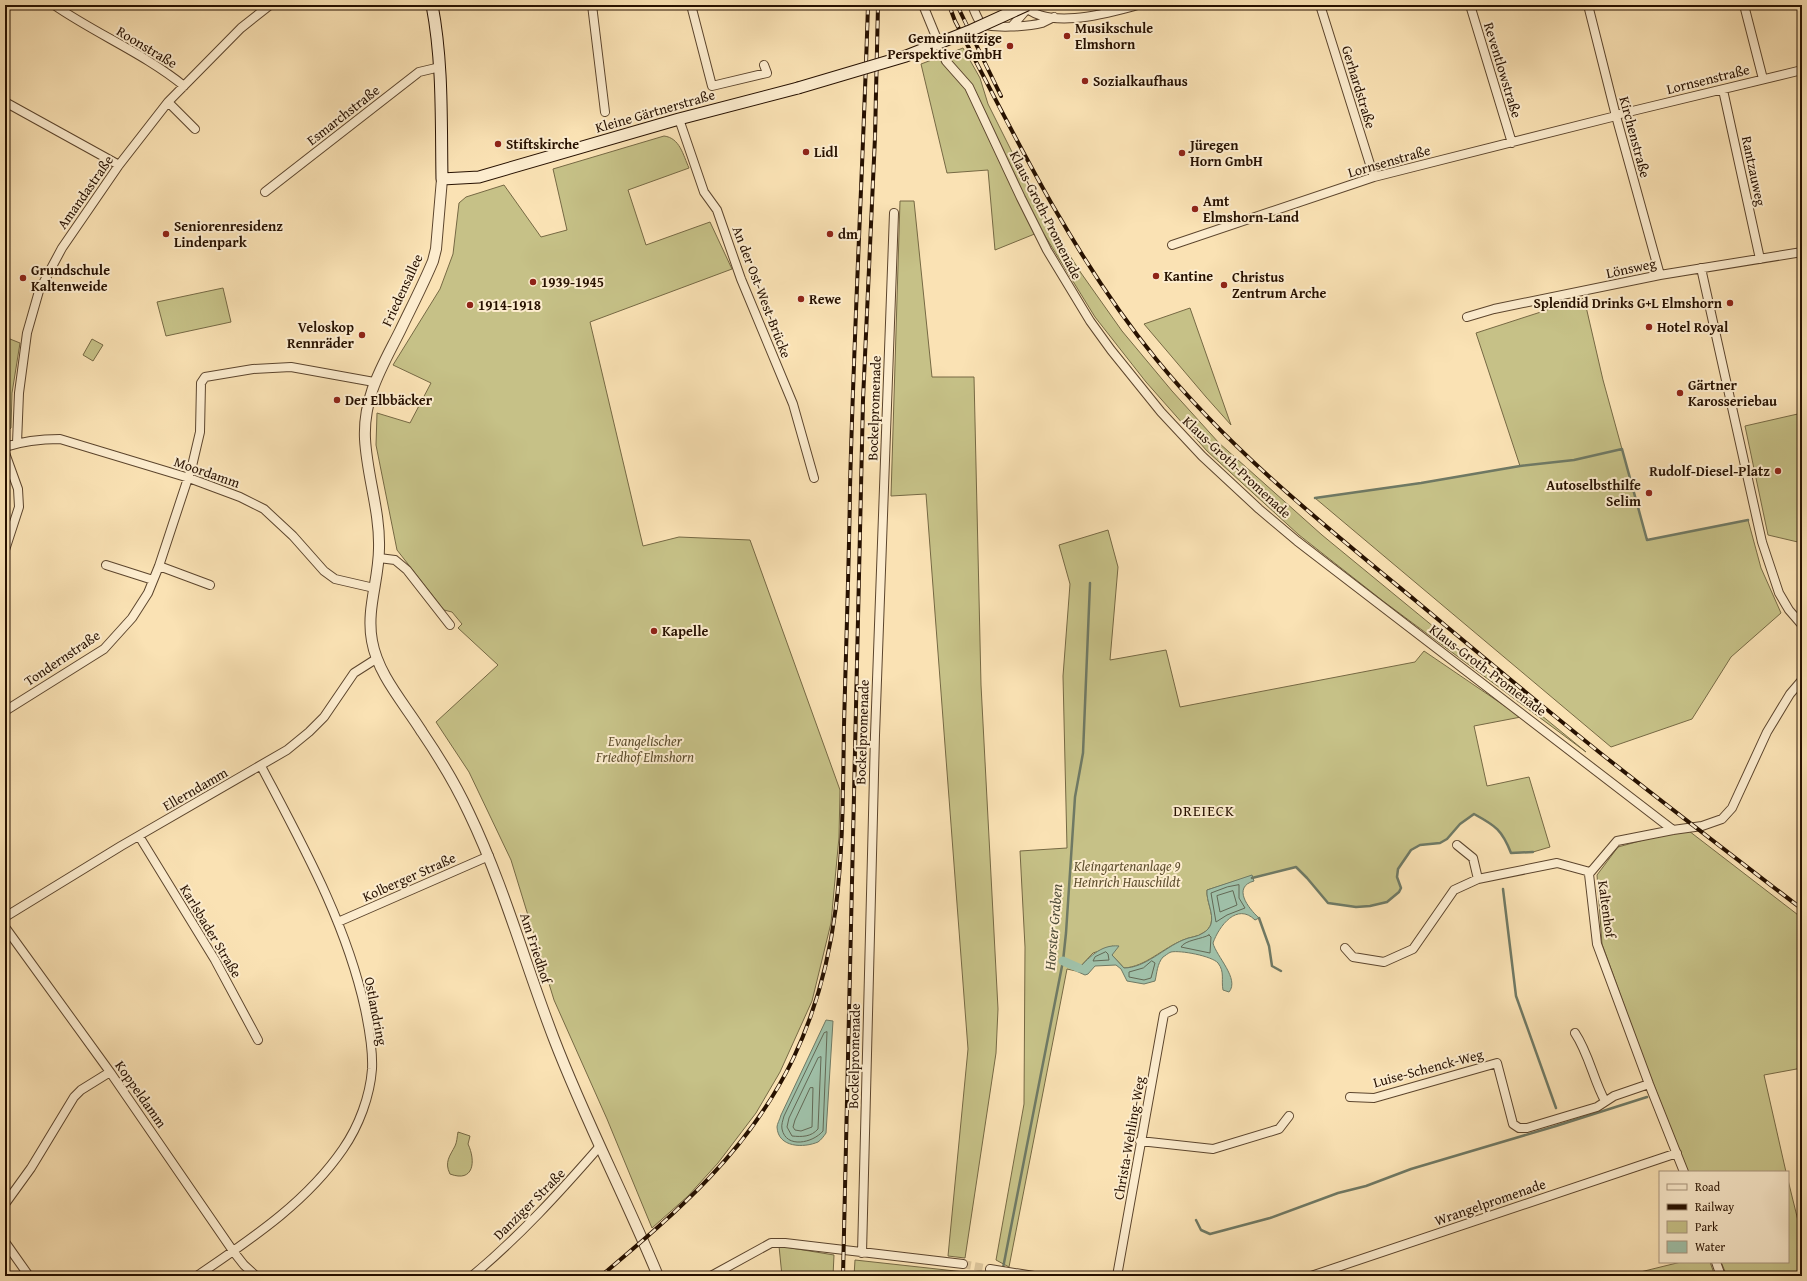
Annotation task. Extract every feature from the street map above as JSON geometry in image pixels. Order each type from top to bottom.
[{"type":"main road","name":"Friedensallee","points":[[432,5],[440,67],[442,179]]},
{"type":"main road","name":"Kleine Gärtnerstraße","points":[[442,179],[479,177],[678,120],[798,88],[906,56],[972,30],[1026,6]]},
{"type":"street","name":"Roonstraße","points":[[54,5],[165,72],[184,86]]},
{"type":"street","name":"Amandastraße","points":[[17,443],[19,393],[27,333],[39,291],[62,248],[119,165],[168,102],[241,28],[270,5]]},
{"type":"street","points":[[592,5],[605,112]]},
{"type":"street","points":[[691,5],[712,86],[767,73],[764,64]]},
{"type":"street","name":"Klaus-Groth-Promenade","points":[[923,5],[946,61],[969,87],[1020,198],[1058,270],[1086,315],[1111,350],[1161,412],[1202,456],[1259,509],[1297,541],[1395,618],[1579,756],[1673,830]]},
{"type":"street","points":[[972,5],[980,21],[985,25],[994,27],[1013,25],[1029,26],[1044,22],[1054,17]]},
{"type":"street","points":[[1013,25],[1026,6],[1034,13],[1065,18],[1094,16],[1138,5]]},
{"type":"street","name":"Gerhardstraße","points":[[1320,5],[1374,176]]},
{"type":"street","name":"Reventlowstraße","points":[[1470,5],[1512,143]]},
{"type":"street","name":"Kirchenstraße","points":[[1588,5],[1660,275]]},
{"type":"street","points":[[1744,5],[1762,79]]},
{"type":"street","name":"Esmarchstraße","points":[[265,192],[419,72],[440,67]]},
{"type":"street","name":"Lornsenstraße","points":[[1172,245],[1374,176],[1802,70]]},
{"type":"street","name":"Rantzauweg","points":[[1723,90],[1760,259]]},
{"type":"street","points":[[5,102],[119,165]]},
{"type":"street","points":[[168,102],[196,129]]},
{"type":"street","name":"An der Ost-West-Brücke","points":[[678,120],[704,192],[717,210],[741,279],[793,404],[814,478]]},
{"type":"street","name":"Friedensallee","points":[[371,639],[371,603],[379,558],[379,529],[365,440],[365,420],[374,382],[433,261],[436,249],[442,179]]},
{"type":"street","name":"Bockelpromenade","points":[[862,1252],[875,735],[894,213]]},
{"type":"street","name":"Lönsweg","points":[[1467,317],[1494,309],[1660,275],[1802,252]]},
{"type":"street","points":[[1701,268],[1762,542],[1779,593],[1789,610],[1802,625]]},
{"type":"street","name":"Tondernstraße","points":[[5,711],[104,649],[132,618],[148,593],[159,566],[188,478],[200,432],[200,389],[201,383],[205,377],[253,369],[291,367],[374,382]]},
{"type":"street","name":"Moordamm","points":[[5,447],[17,443],[44,439],[60,439],[188,478],[240,497],[264,509],[293,536],[324,571],[335,579],[374,588]]},
{"type":"street","points":[[5,453],[18,489],[19,507],[5,550]]},
{"type":"street","points":[[379,558],[395,560],[407,570],[450,625]]},
{"type":"street","points":[[106,565],[153,580]]},
{"type":"street","points":[[159,566],[210,585]]},
{"type":"street","name":"Am Friedhof","points":[[371,639],[376,659],[397,696],[423,732],[467,809],[489,856],[555,1041],[658,1276]]},
{"type":"street","name":"Ellerndamm","points":[[5,917],[286,750],[309,732],[324,717],[354,674],[376,659]]},
{"type":"street","name":"Kaltenhof","points":[[1684,1171],[1649,1084],[1598,944],[1589,874],[1617,841],[1696,827],[1722,819],[1732,808],[1767,732],[1790,694],[1802,680]]},
{"type":"street","name":"Ostlandring","points":[[197,1276],[276,1220],[315,1184],[344,1147],[358,1122],[365,1104],[372,1069],[370,1036],[360,989],[338,922],[315,871],[261,766]]},
{"type":"street","name":"Karlsbader Straße","points":[[139,836],[215,960],[258,1040]]},
{"type":"street","points":[[1457,845],[1473,858],[1478,879]]},
{"type":"street","name":"Kolberger Straße","points":[[338,922],[489,856]]},
{"type":"street","points":[[1345,948],[1353,957],[1384,962],[1413,949],[1454,890],[1478,879],[1556,863],[1590,872]]},
{"type":"street","name":"Koppeldamm","points":[[5,927],[110,1072],[233,1251],[244,1265],[256,1276]]},
{"type":"street","name":"Christa-Wehling-Weg","points":[[1117,1276],[1164,1014],[1173,1010]]},
{"type":"street","points":[[1575,1033],[1583,1045],[1597,1086],[1605,1101]]},
{"type":"street","name":"Luise-Schenck-Weg","points":[[1350,1097],[1374,1098],[1497,1063],[1513,1124],[1519,1128],[1527,1128],[1597,1107],[1605,1101],[1649,1084]]},
{"type":"street","points":[[5,1204],[31,1168],[74,1097],[81,1090],[110,1072]]},
{"type":"street","points":[[1140,1141],[1213,1149],[1279,1129],[1289,1116]]},
{"type":"street","name":"Danziger Straße","points":[[472,1276],[492,1260],[560,1192],[600,1146]]},
{"type":"street","name":"Wrangelpromenade","points":[[1312,1276],[1676,1153]]},
{"type":"street","points":[[5,1242],[29,1276]]},
{"type":"street","points":[[711,1276],[772,1243],[785,1243],[963,1264]]},
{"type":"street","points":[[1716,1263],[1721,1276]]},
{"type":"street","points":[[990,1269],[1034,1276]]},
{"type":"green space","points":[[963,48],[980,78],[988,104],[1042,212],[1081,273],[1122,331],[1172,391],[1219,443],[1322,535],[1586,752],[1383,601],[1299,535],[1207,451],[1146,382],[1095,317],[1042,231],[995,250],[988,170],[947,173],[921,64]]},
{"type":"green space","name":"Evangelischer Friedhof Elmshorn","points":[[664,136],[674,140],[683,153],[689,168],[628,190],[646,245],[710,222],[732,269],[590,322],[643,546],[679,537],[750,540],[840,790],[839,837],[831,923],[812,1001],[780,1072],[756,1113],[718,1163],[688,1196],[652,1228],[607,1119],[554,1000],[511,860],[469,772],[436,722],[498,665],[458,628],[462,624],[452,612],[444,610],[397,550],[376,445],[377,413],[410,423],[431,383],[393,365],[440,289],[453,254],[459,203],[466,197],[504,185],[541,237],[567,230],[553,169]]},
{"type":"green space","points":[[900,201],[914,201],[932,377],[974,377],[981,685],[998,1009],[996,1053],[965,1258],[948,1256],[968,1049],[926,494],[891,496]]},
{"type":"green space","points":[[223,288],[231,322],[166,336],[157,302]]},
{"type":"green space","points":[[1584,298],[1603,380],[1647,540],[1748,520],[1761,568],[1781,613],[1731,657],[1692,719],[1611,747],[1315,498],[1421,483],[1520,466],[1476,333]]},
{"type":"green space","points":[[1190,308],[1231,425],[1144,324]]},
{"type":"green space","points":[[5,337],[20,343],[12,393],[11,428],[5,432]]},
{"type":"green space","points":[[92,339],[103,345],[93,361],[83,355]]},
{"type":"green space","name":"Rudolf-Diesel-Platz","points":[[1802,413],[1802,543],[1768,535],[1745,426]]},
{"type":"green space","name":"Kleingartenanlage 9 Heinrich Hauschildt","points":[[1108,530],[1118,567],[1110,660],[1166,650],[1180,707],[1415,662],[1424,651],[1521,717],[1474,726],[1487,786],[1529,777],[1550,847],[1533,852],[1511,853],[1505,839],[1497,829],[1474,814],[1460,824],[1447,839],[1440,843],[1420,845],[1411,850],[1398,869],[1397,877],[1401,888],[1399,892],[1387,902],[1370,906],[1356,907],[1328,903],[1296,867],[1252,878],[1252,876],[1207,890],[1212,920],[1209,928],[1201,934],[1176,943],[1147,961],[1132,967],[1124,968],[1112,955],[1113,946],[1093,953],[1076,971],[1067,969],[1009,1267],[996,1260],[1024,1104],[1025,947],[1020,851],[1067,848],[1063,676],[1070,584],[1059,545]]},
{"type":"green space","points":[[1689,831],[1802,918],[1802,1068],[1764,1075],[1786,1171],[1688,1171],[1644,1060],[1602,944],[1597,875],[1618,847],[1658,836]]},
{"type":"green space","points":[[458,1132],[470,1136],[468,1144],[471,1151],[472,1163],[471,1169],[464,1176],[450,1174],[448,1170],[448,1159],[455,1146]]},
{"type":"green space","points":[[1789,1184],[1802,1237],[1802,1276],[1727,1276],[1721,1263],[1789,1263]]},
{"type":"green space","points":[[779,1246],[834,1255],[833,1276],[782,1276]]},
{"type":"green space","points":[[855,1260],[1001,1276],[854,1276]]},
{"type":"green space","points":[[1677,1263],[1710,1263],[1715,1276],[1624,1276]]},
{"type":"water","points":[[1252,875],[1254,881],[1247,884],[1243,893],[1250,909],[1259,918],[1255,920],[1248,915],[1235,915],[1224,924],[1213,943],[1230,974],[1232,987],[1229,992],[1223,990],[1222,973],[1220,966],[1215,960],[1188,953],[1171,952],[1163,957],[1158,966],[1155,981],[1144,984],[1127,981],[1121,969],[1116,965],[1095,966],[1088,974],[1085,975],[1076,971],[1095,953],[1106,947],[1119,946],[1112,955],[1124,968],[1132,967],[1147,961],[1183,940],[1201,934],[1209,928],[1212,920],[1207,890]]},
{"type":"water","points":[[826,1020],[833,1021],[826,1133],[818,1142],[806,1145],[793,1145],[787,1143],[778,1134],[777,1124]]},
{"type":"waterway","points":[[1315,498],[1421,483],[1520,466],[1574,460],[1622,449],[1647,540],[1748,520]]},
{"type":"waterway","name":"Horster Graben","points":[[1003,1268],[1063,961],[1075,797],[1083,753],[1090,583]]},
{"type":"waterway","points":[[1252,878],[1296,867],[1328,903],[1356,907],[1370,906],[1387,902],[1399,892],[1401,888],[1397,877],[1398,869],[1411,850],[1420,845],[1440,843],[1447,839],[1460,824],[1474,814],[1497,829],[1505,839],[1511,853],[1533,852]]},
{"type":"waterway","points":[[1503,889],[1516,996],[1556,1108]]},
{"type":"waterway","points":[[1259,918],[1269,946],[1272,966],[1281,971]]},
{"type":"waterway","points":[[1063,961],[1079,968]]},
{"type":"waterway","points":[[1196,1220],[1201,1230],[1210,1234],[1270,1218],[1338,1193],[1366,1186],[1411,1169],[1647,1097]]},
{"type":"tunnel","points":[[963,1264],[990,1269]]},
{"type":"railway","points":[[601,1276],[684,1203],[733,1151],[755,1123],[775,1092],[793,1059],[810,1018],[823,977],[831,937],[841,854],[852,428],[868,5]]},
{"type":"railway","points":[[843,1276],[863,400],[875,137],[878,5]]},
{"type":"railway","points":[[949,5],[955,21],[1023,152],[1072,238],[1126,320],[1185,393],[1247,456],[1313,516],[1599,752],[1802,909]]},
{"type":"railway","points":[[957,5],[1001,96]]},
{"type":"place","name":"Musikschule Elmshorn","points":[[1067,36]]},
{"type":"place","name":"Gemeinnützige Perspektive GmbH","points":[[1010,46]]},
{"type":"place","name":"Sozialkaufhaus","points":[[1085,81]]},
{"type":"place","name":"Stiftskirche","points":[[498,144]]},
{"type":"place","name":"Lidl","points":[[806,152]]},
{"type":"place","name":"Jüregen Horn GmbH","points":[[1182,153]]},
{"type":"place","name":"Amt Elmshorn-Land","points":[[1195,209]]},
{"type":"place","name":"Seniorenresidenz Lindenpark","points":[[166,234]]},
{"type":"place","name":"dm","points":[[830,234]]},
{"type":"place","name":"Kantine","points":[[1156,276]]},
{"type":"place","name":"Grundschule Kaltenweide","points":[[23,278]]},
{"type":"place","name":"1939-1945","points":[[533,282]]},
{"type":"place","name":"Christus Zentrum Arche","points":[[1224,285]]},
{"type":"place","name":"Rewe","points":[[801,299]]},
{"type":"place","name":"Splendid Drinks G+L Elmshorn","points":[[1730,303]]},
{"type":"place","name":"1914-1918","points":[[470,305]]},
{"type":"place","name":"Hotel Royal","points":[[1649,327]]},
{"type":"place","name":"Veloskop Rennräder","points":[[362,335]]},
{"type":"place","name":"Gärtner Karosseriebau","points":[[1680,393]]},
{"type":"place","name":"Der Elbbäcker","points":[[337,400]]},
{"type":"place","name":"Rudolf-Diesel-Platz","points":[[1778,471]]},
{"type":"place","name":"Autoselbsthilfe Selim","points":[[1649,493]]},
{"type":"place","name":"Kapelle","points":[[654,631]]},
{"type":"district","name":"DREIECK","points":[[1204,810]]}]
